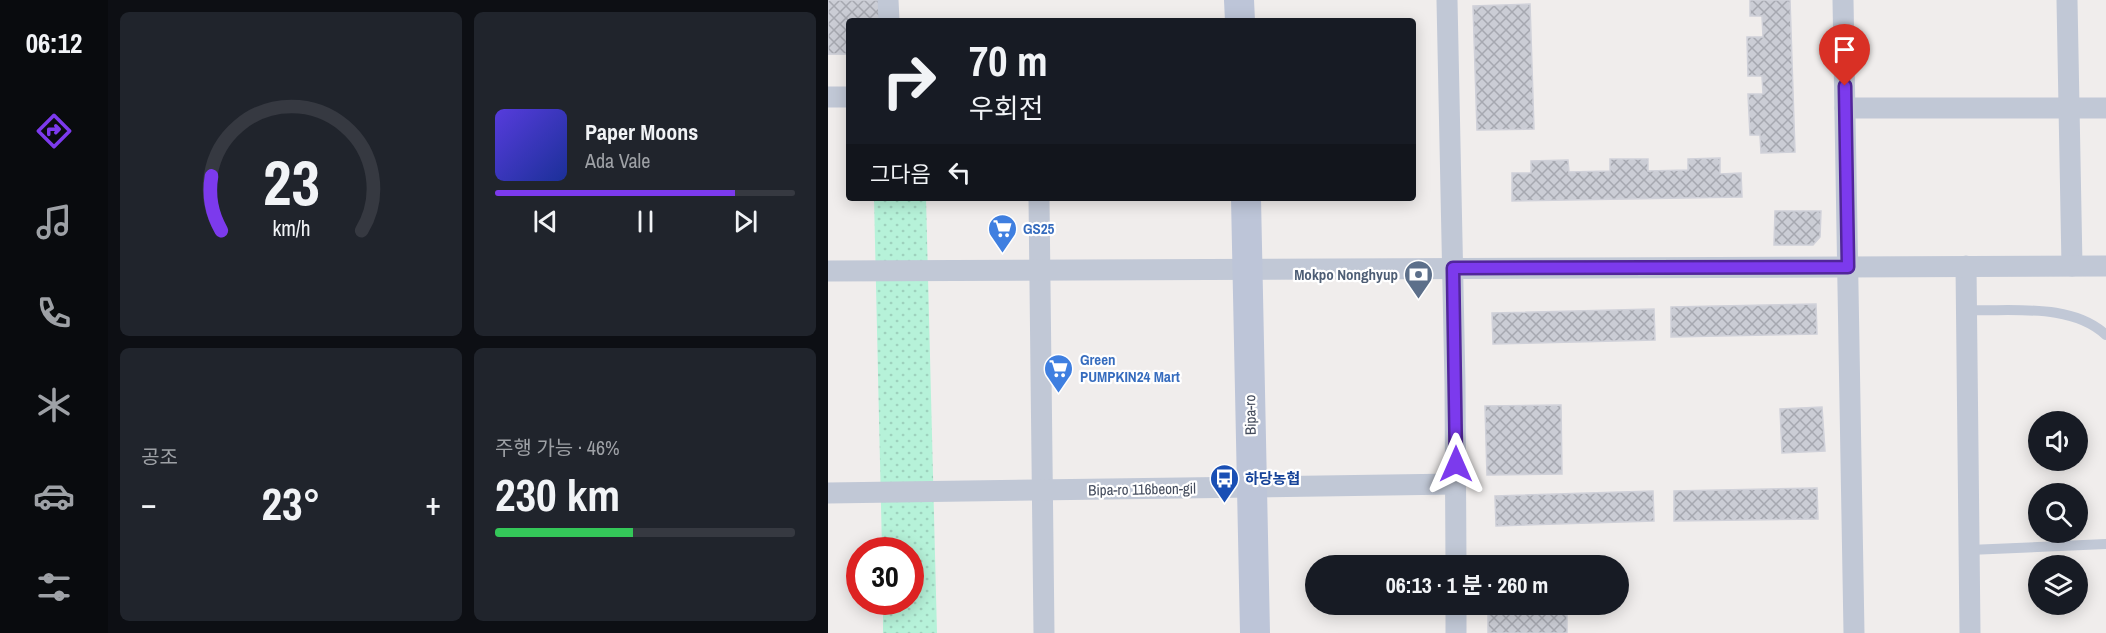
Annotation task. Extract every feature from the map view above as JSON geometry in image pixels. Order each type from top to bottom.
[{"type":"street","points":[[888,0],[889,18]]},
{"type":"street","points":[[1239,0],[1240,18]]},
{"type":"street","points":[[1447,0],[1456,555]]},
{"type":"street","points":[[1843,0],[1854,633]]},
{"type":"street","points":[[2067,0],[2072,266]]},
{"type":"street","points":[[828,97],[846,97]]},
{"type":"street","points":[[1845,108],[2106,108]]},
{"type":"street","points":[[1039,201],[1044,633]]},
{"type":"street","name":"Bipa-ro","points":[[1246,201],[1255,633]]},
{"type":"street","points":[[1966,266],[1970,633]]},
{"type":"street","points":[[828,271],[2106,266]]},
{"type":"street","name":"Bipa-ro 116beon-gil","points":[[828,493],[1456,484]]},
{"type":"street","points":[[1456,615],[1456,633]]},
{"type":"lane","points":[[1966,310],[2061,313],[2089,322],[2106,334]]},
{"type":"lane","points":[[1969,550],[2106,544]]},
{"type":"green space","points":[[874,201],[926,201],[937,633],[883,633],[883,615],[924,615],[924,537],[882,537]]},
{"type":"building","points":[[828,0],[883,0],[883,18],[846,18],[846,54],[828,54]]},
{"type":"building","points":[[828,0],[883,0],[883,18],[846,18],[846,54],[828,54]]},
{"type":"building","points":[[1750,0],[1790,0],[1795,152],[1761,153],[1760,135],[1750,135],[1748,94],[1763,94],[1762,76],[1748,76],[1747,37],[1763,37],[1762,16],[1750,16]]},
{"type":"building","points":[[1530,4],[1534,129],[1477,130],[1473,6]]},
{"type":"building","points":[[1720,158],[1720,174],[1741,173],[1742,197],[1512,201],[1512,173],[1531,173],[1531,161],[1568,160],[1569,172],[1610,171],[1610,159],[1648,159],[1648,171],[1688,170],[1688,159]]},
{"type":"building","points":[[1775,211],[1821,211],[1820,237],[1813,245],[1774,245]]},
{"type":"building","points":[[1816,304],[1817,334],[1671,337],[1671,307]]},
{"type":"building","points":[[1654,309],[1655,340],[1493,344],[1492,313]]},
{"type":"building","points":[[1561,405],[1562,474],[1487,475],[1485,406]]},
{"type":"building","points":[[1822,407],[1825,451],[1782,453],[1780,409]]},
{"type":"building","points":[[1817,488],[1818,519],[1674,521],[1674,491]]},
{"type":"building","points":[[1653,491],[1654,521],[1496,526],[1495,496]]},
{"type":"building","points":[[1488,615],[1567,615],[1567,633],[1488,633]]},
{"type":"place","name":"GS25","points":[[1002,254]]},
{"type":"place","name":"Mokpo Nonghyup","points":[[1419,300]]},
{"type":"place","name":"Green PUMPKIN24 Mart","points":[[1059,394]]},
{"type":"place","name":"하당농협","points":[[1224,504]]},
{"type":"route","points":[[1456,464],[1453,268],[1848,267],[1845,86]]}]
